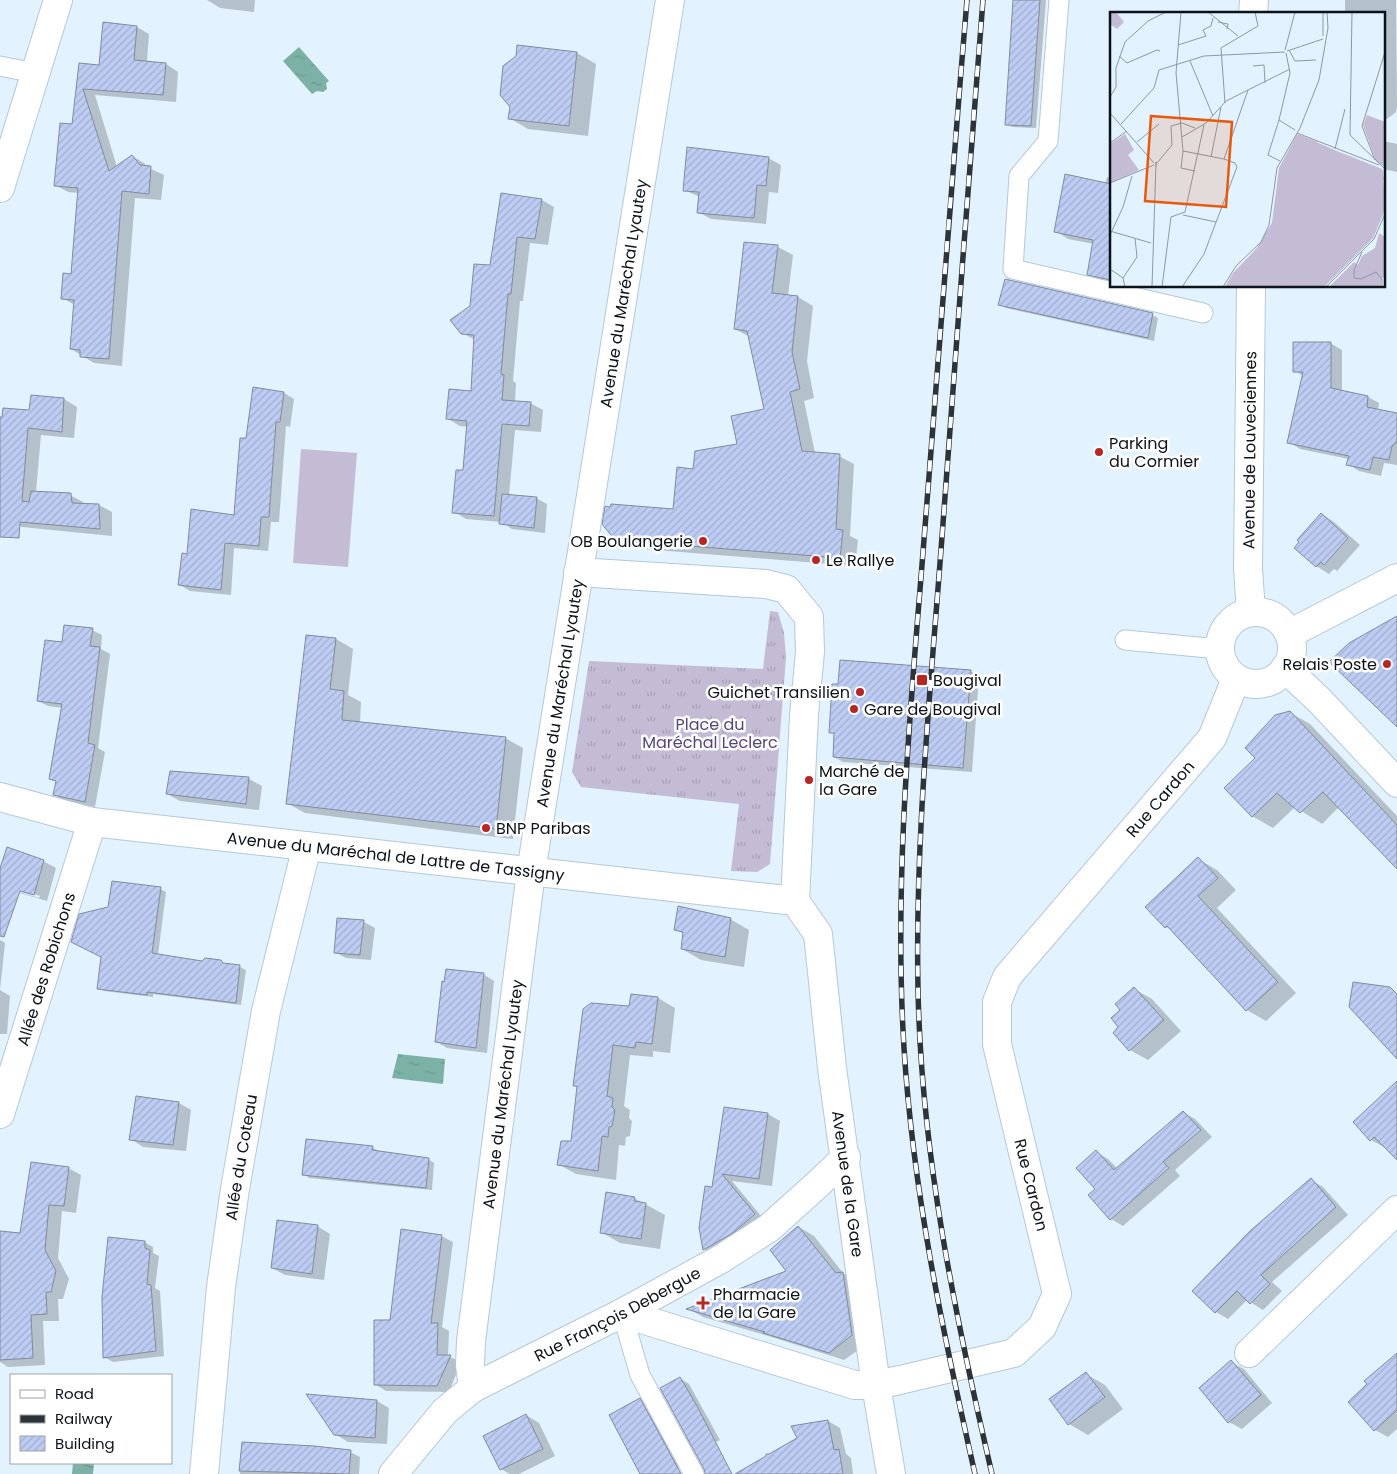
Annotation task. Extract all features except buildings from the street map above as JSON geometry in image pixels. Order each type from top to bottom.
[{"type":"street","points":[[0,188],[58,0]]},
{"type":"street","name":"Avenue du Maréchal Lyautey","points":[[473,1388],[470,1366],[471,1341],[531,872],[670,0]]},
{"type":"street","name":"Avenue de Louveciennes","points":[[1251,288],[1248,569],[1251,612]]},
{"type":"street","points":[[578,572],[766,584],[786,590],[809,617],[810,652],[804,715],[794,901]]},
{"type":"street","points":[[1289,634],[1397,578]]},
{"type":"street","points":[[1251,612],[1267,613],[1280,621],[1289,634],[1291,652],[1285,668],[1275,678],[1263,683],[1249,684],[1236,679],[1224,666],[1219,649],[1223,632],[1234,618],[1251,612]]},
{"type":"street","points":[[1285,668],[1320,701],[1397,783]]},
{"type":"street","name":"Rue Cardon","points":[[622,1312],[855,1385],[876,1385],[1014,1353],[1042,1327],[1058,1294],[997,1044],[997,1002],[1007,977],[1212,738],[1236,679]]},
{"type":"street","name":"Avenue du Maréchal de Lattre de Tassigny","points":[[0,797],[92,822],[794,901]]},
{"type":"street","name":"Allée des Robichons","points":[[0,1114],[92,822]]},
{"type":"street","name":"Allée du Coteau","points":[[204,1474],[221,1287],[235,1189],[266,1011],[307,846]]},
{"type":"street","name":"Avenue de la Gare","points":[[794,901],[818,934],[832,1068],[846,1157],[876,1385],[891,1474]]},
{"type":"street","name":"Rue François Debergue","points":[[393,1474],[445,1411],[473,1388],[721,1259],[770,1228],[846,1157]]},
{"type":"street","points":[[1248,1353],[1397,1210]]},
{"type":"lane","points":[[1059,0],[1048,141],[1019,176],[1013,269],[1203,312]]},
{"type":"lane","points":[[0,66],[35,73]]},
{"type":"lane","points":[[1125,640],[1219,649]]},
{"type":"lane","points":[[622,1312],[640,1375],[694,1474]]},
{"type":"green space","points":[[301,449],[357,453],[348,567],[293,563]]},
{"type":"green space","name":"Place du Maréchal Leclerc","points":[[770,611],[778,612],[784,633],[786,657],[770,864],[757,872],[731,871],[739,804],[581,787],[572,772],[589,661],[763,669]]},
{"type":"water","points":[[299,47],[329,81],[326,83],[327,89],[323,92],[317,91],[312,94],[283,61]]},
{"type":"water","points":[[398,1054],[445,1059],[443,1084],[392,1078]]},
{"type":"water","points":[[73,1464],[94,1464],[93,1474],[72,1474]]},
{"type":"railway","points":[[967,0],[908,746],[902,867],[901,988],[908,1102],[922,1209],[941,1315],[975,1474]]},
{"type":"railway","points":[[983,0],[924,769],[919,879],[918,989],[926,1112],[942,1233],[965,1354],[992,1474]]},
{"type":"place","name":"Parking du Cormier","points":[[1099,452]]},
{"type":"place","name":"OB Boulangerie","points":[[703,541]]},
{"type":"place","name":"Le Rallye","points":[[816,560]]},
{"type":"place","name":"Relais Poste","points":[[1387,664]]},
{"type":"place","name":"Bougival","points":[[922,680]]},
{"type":"place","name":"Guichet Transilien","points":[[860,692]]},
{"type":"place","name":"Gare de Bougival","points":[[854,709]]},
{"type":"place","name":"Marché de la Gare","points":[[809,780]]},
{"type":"place","name":"BNP Paribas","points":[[486,828]]},
{"type":"place","name":"Pharmacie de la Gare","points":[[703,1303]]}]
